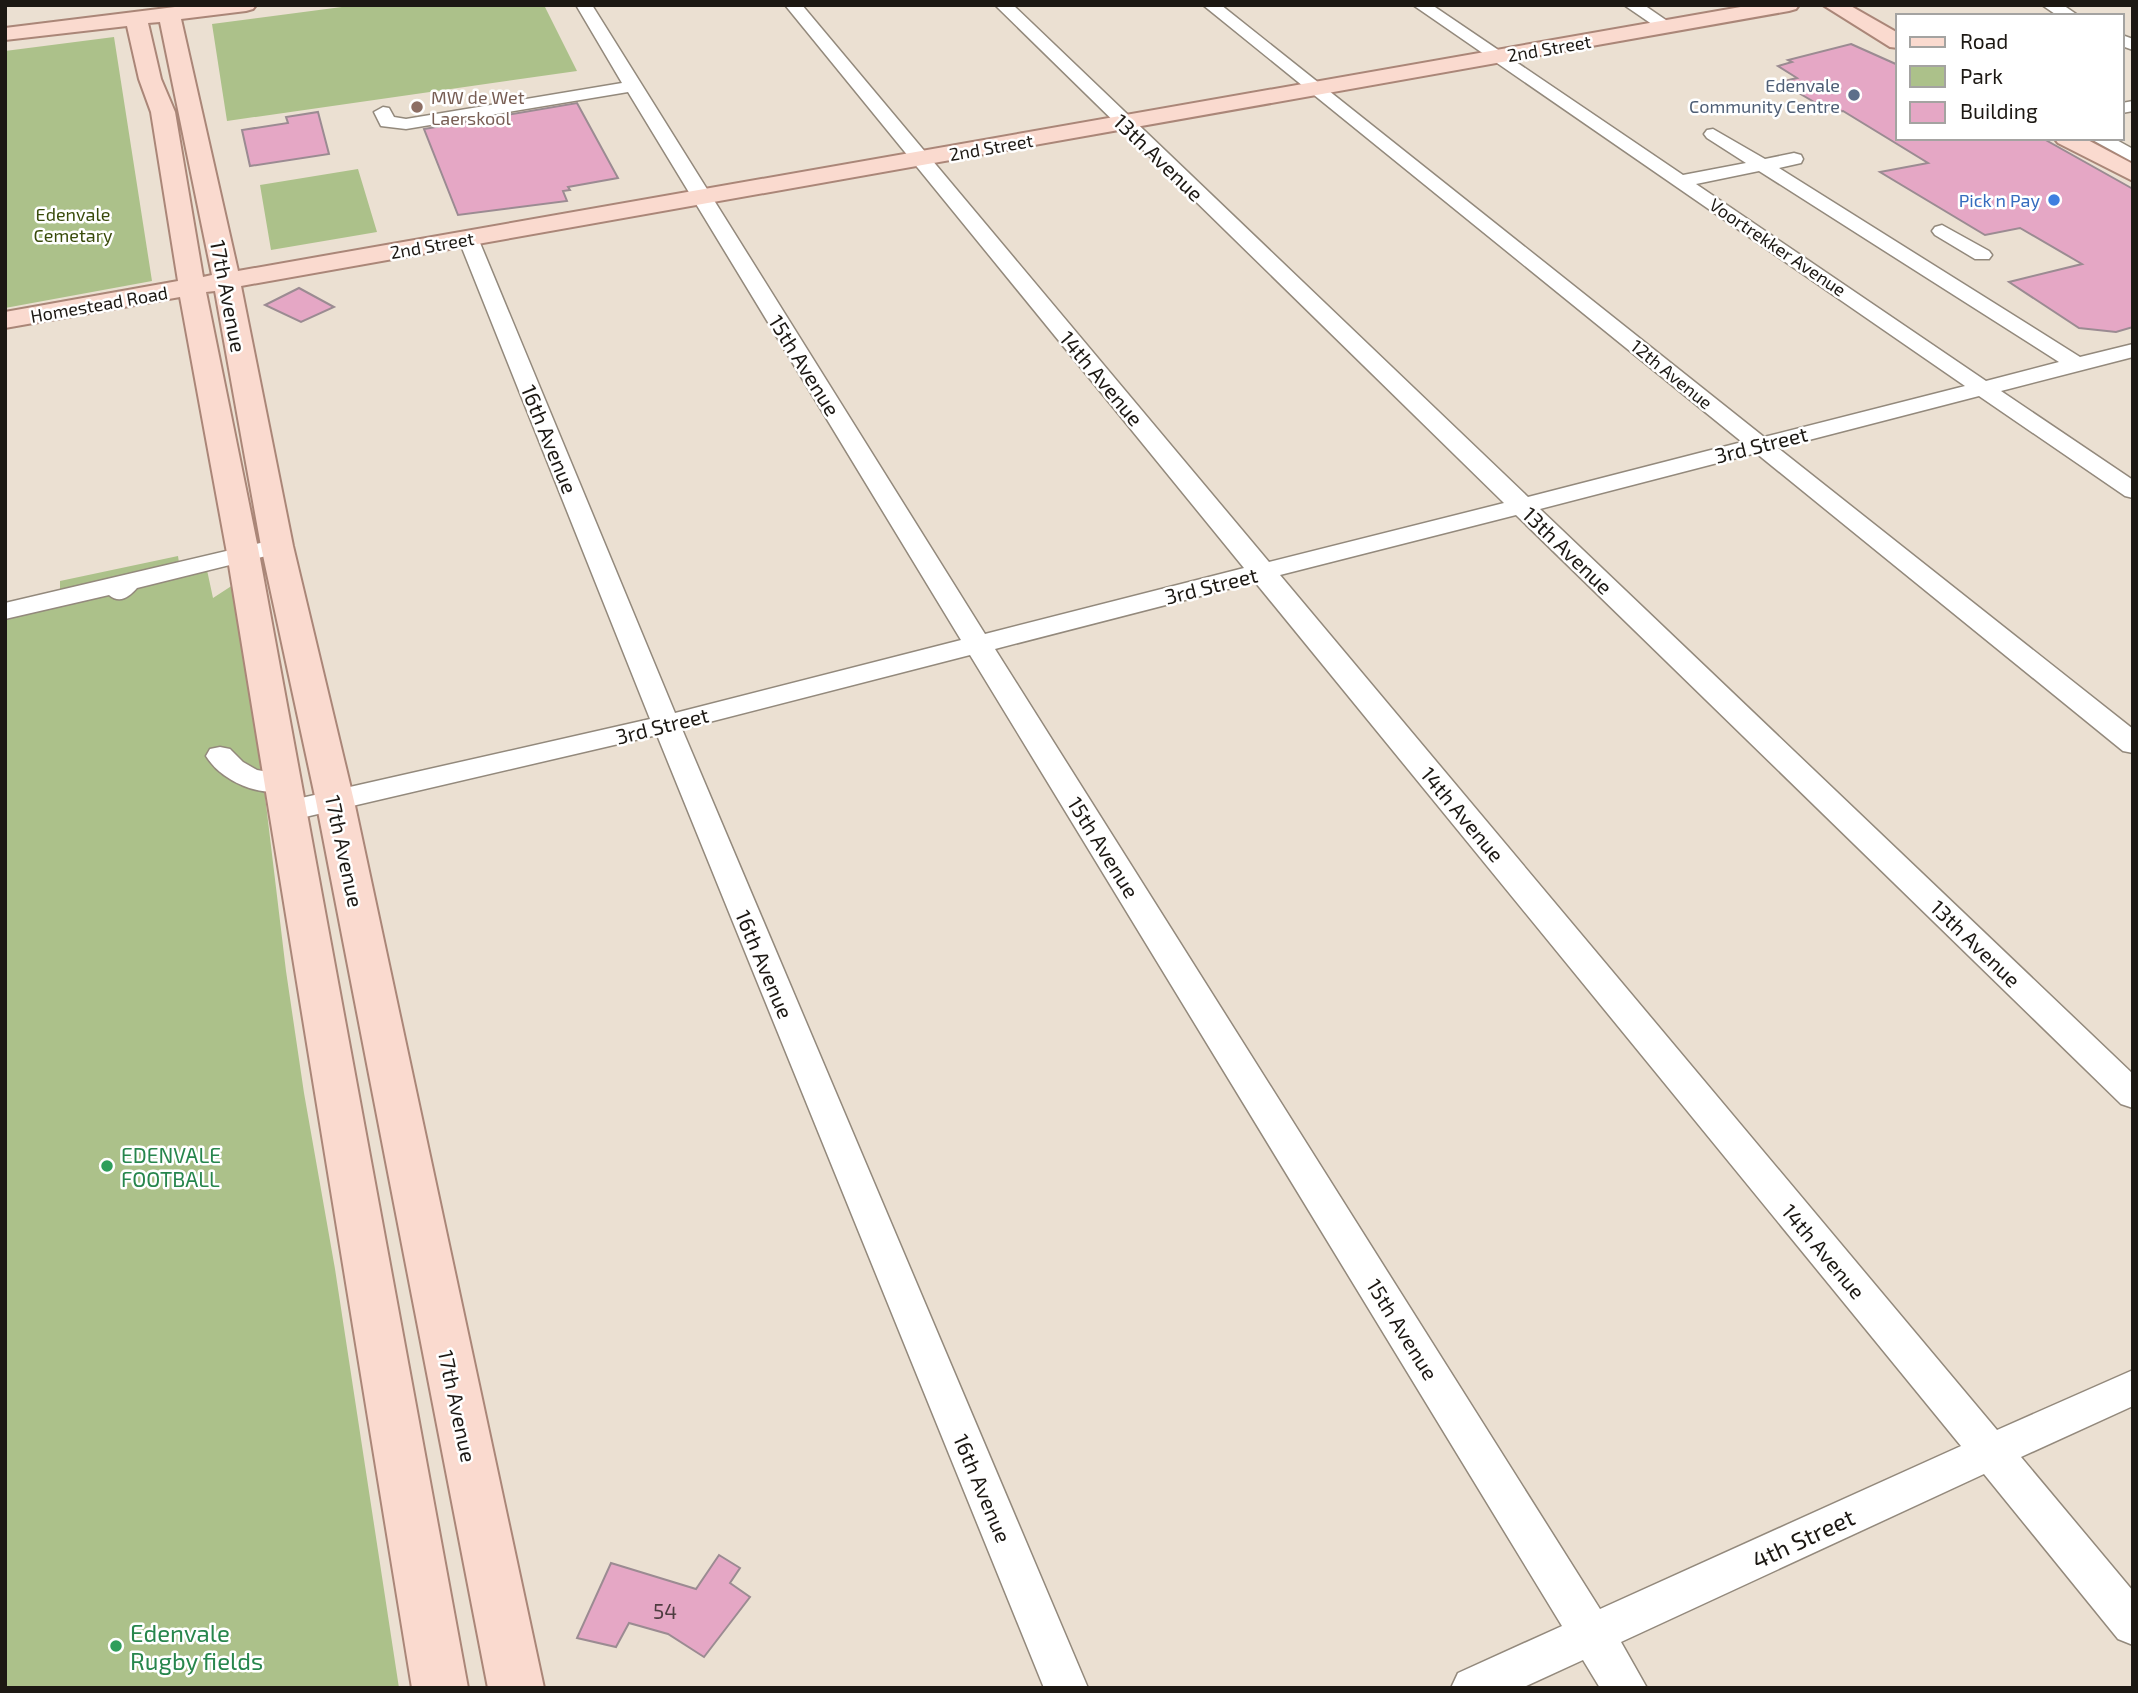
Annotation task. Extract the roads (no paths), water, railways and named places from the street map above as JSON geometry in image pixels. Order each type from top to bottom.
[{"type":"main road","points":[[5,34],[155,11],[246,5]]},
{"type":"main road","name":"2nd Street","points":[[205,296],[468,239],[1789,5]]},
{"type":"main road","points":[[1833,5],[1896,37]]},
{"type":"main road","points":[[1850,5],[1896,37]]},
{"type":"main road","name":"17th Avenue","points":[[155,11],[150,79],[163,112],[260,550],[335,801],[516,1688]]},
{"type":"main road","points":[[2070,140],[2133,174]]},
{"type":"main road","name":"Homestead Road","points":[[5,320],[117,301],[162,306],[205,296]]},
{"type":"main road","name":"17th Avenue","points":[[260,550],[284,797],[440,1688]]},
{"type":"street","name":"15th Avenue","points":[[584,5],[700,197],[1625,1688]]},
{"type":"street","name":"14th Avenue","points":[[793,5],[2133,1624]]},
{"type":"street","name":"13th Avenue","points":[[1003,5],[2133,1095]]},
{"type":"street","name":"12th Avenue","points":[[1211,5],[2133,744]]},
{"type":"street","name":"Voortrekker Avenue","points":[[1421,5],[2131,489]]},
{"type":"street","points":[[1632,5],[1668,27]]},
{"type":"street","points":[[2050,5],[2067,14]]},
{"type":"street","points":[[383,112],[387,122],[396,124],[441,110],[633,86]]},
{"type":"street","points":[[1713,134],[2078,365]]},
{"type":"street","points":[[2102,140],[2133,156]]},
{"type":"street","points":[[1681,181],[1794,159]]},
{"type":"street","points":[[1942,231],[1982,256]]},
{"type":"street","name":"16th Avenue","points":[[468,239],[1066,1688]]},
{"type":"street","name":"3rd Street","points":[[284,797],[335,801],[666,724],[1759,444],[2078,365],[2126,358]]},
{"type":"street","points":[[5,611],[124,587],[260,550]]},
{"type":"street","points":[[220,756],[226,765],[244,777],[284,797]]},
{"type":"street","name":"4th Street","points":[[1473,1688],[2133,1387]]},
{"type":"place","name":"Edenvale Community Centre","points":[[1854,95]]},
{"type":"place","name":"MW de Wet Laerskool","points":[[417,107]]},
{"type":"place","name":"Pick n Pay","points":[[2054,200]]},
{"type":"place","name":"EDENVALE FOOTBALL","points":[[107,1166]]},
{"type":"place","name":"Edenvale Rugby fields","points":[[116,1646]]},
{"type":"park label","name":"Edenvale Cemetary","points":[[73,224]]}]
